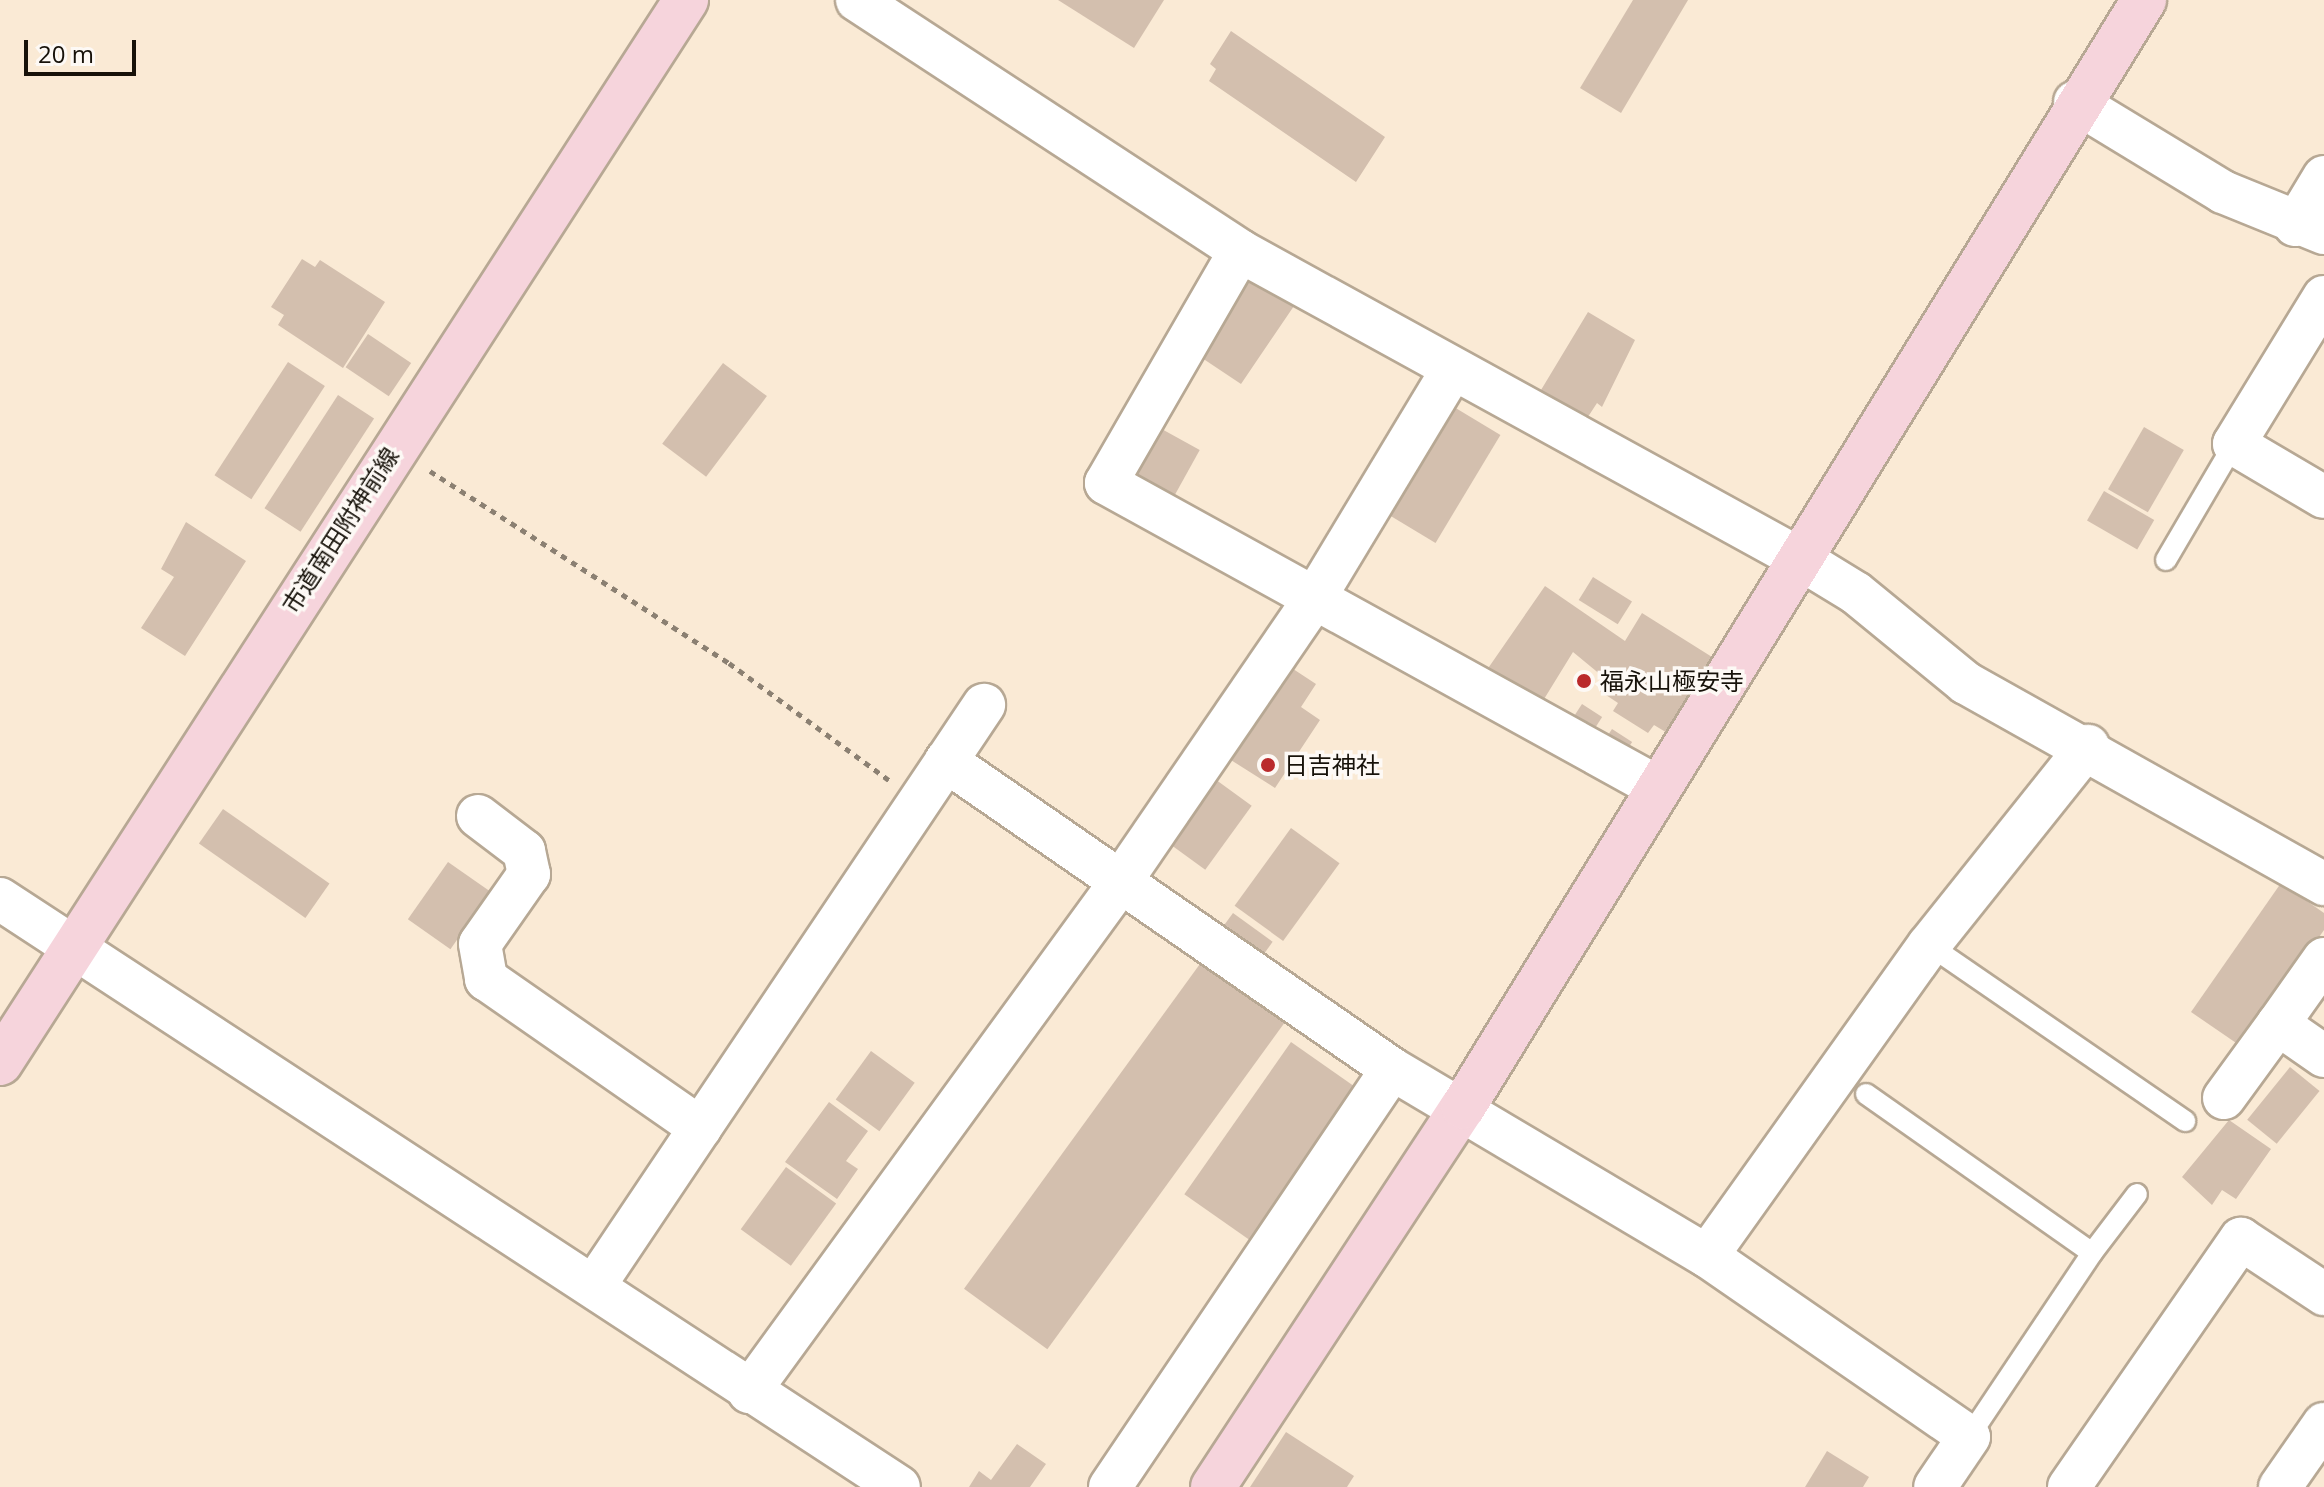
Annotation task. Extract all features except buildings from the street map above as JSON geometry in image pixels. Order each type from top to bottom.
[{"type":"street","name":"市道南田附神前線","points":[[0,1063],[393,446],[686,0]]},
{"type":"street","points":[[857,0],[1240,251],[1802,560],[1856,593],[1966,683],[2088,746],[2324,884]]},
{"type":"street","points":[[1213,1487],[1463,1107],[1802,560],[2075,102],[2144,0]]},
{"type":"street","points":[[2075,102],[2223,192],[2310,229],[2324,177]]},
{"type":"street","points":[[1240,251],[1106,483],[1659,788]]},
{"type":"street","points":[[2324,297],[2234,444],[2324,497]]},
{"type":"street","points":[[749,1392],[1119,884],[1314,599],[1452,370]]},
{"type":"street","points":[[594,1286],[984,705]]},
{"type":"street","points":[[1707,1256],[1929,945],[2088,746]]},
{"type":"street","points":[[946,761],[1119,884],[1392,1069],[1463,1107],[1707,1256],[1969,1437],[1935,1487]]},
{"type":"street","points":[[478,816],[524,851],[529,874],[480,944],[486,979],[700,1128]]},
{"type":"street","points":[[0,899],[71,949],[899,1487]]},
{"type":"street","points":[[2224,1098],[2324,959]]},
{"type":"street","points":[[2278,1024],[2324,1056]]},
{"type":"street","points":[[1110,1487],[1392,1069]]},
{"type":"street","points":[[2069,1487],[2241,1239],[2324,1294]]},
{"type":"street","points":[[2280,1487],[2324,1424]]},
{"type":"lane","points":[[2166,560],[2234,444]]},
{"type":"lane","points":[[1929,945],[2185,1121]]},
{"type":"lane","points":[[1866,1094],[2092,1253]]},
{"type":"lane","points":[[1969,1437],[2092,1253],[2137,1194]]},
{"type":"path","points":[[393,446],[729,663],[919,801]]},
{"type":"place","name":"福永山極安寺","points":[[1584,681]]},
{"type":"place","name":"日吉神社","points":[[1268,765]]}]
